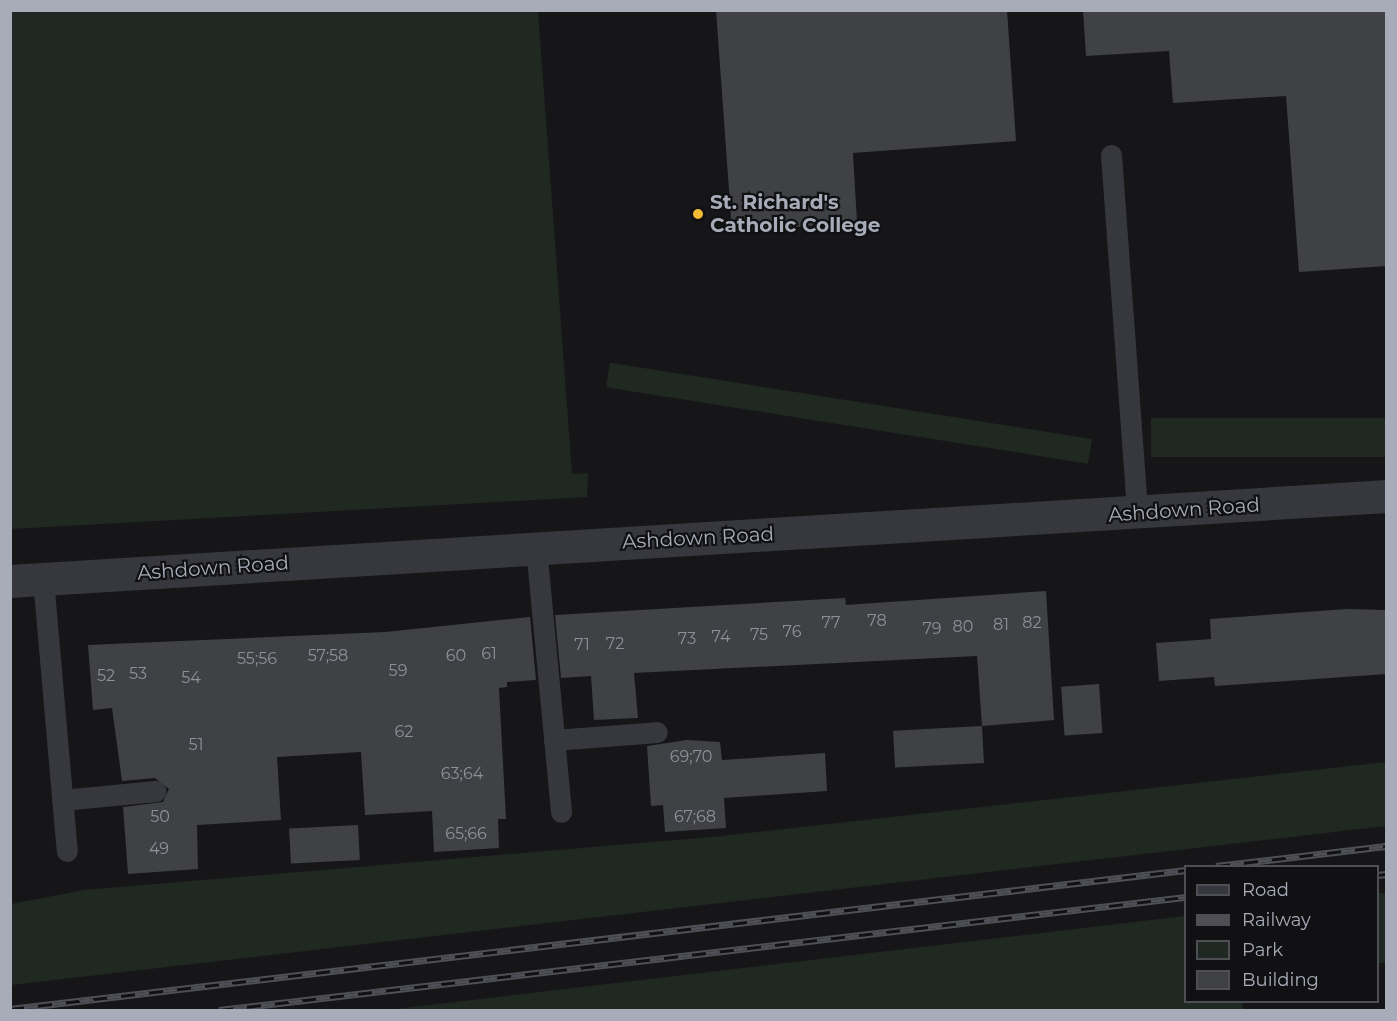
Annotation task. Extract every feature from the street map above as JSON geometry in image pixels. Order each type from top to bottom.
[{"type":"street","name":"Ashdown Road","points":[[10,581],[1386,496]]},
{"type":"lane","points":[[1111,155],[1137,513]]},
{"type":"lane","points":[[536,548],[561,812]]},
{"type":"lane","points":[[43,579],[67,851]]},
{"type":"lane","points":[[554,740],[657,732]]},
{"type":"lane","points":[[62,800],[156,791]]},
{"type":"green space","points":[[11,10],[538,11],[572,474],[588,473],[587,497],[11,529]]},
{"type":"green space","points":[[610,363],[1092,439],[1088,464],[606,387]]},
{"type":"green space","points":[[1151,418],[1386,418],[1386,457],[1151,457]]},
{"type":"green space","points":[[1386,762],[1386,826],[11,985],[11,904],[84,890],[712,837]]},
{"type":"green space","points":[[1379,893],[1386,893],[1386,963],[1379,963]]},
{"type":"green space","points":[[1184,916],[1184,1003],[1242,1003],[1243,1010],[387,1010]]},
{"type":"building","points":[[716,10],[1007,10],[1016,141],[853,153],[857,222],[732,232]]},
{"type":"building","points":[[1083,10],[1386,10],[1386,266],[1299,272],[1286,96],[1173,103],[1169,51],[1086,56]]},
{"type":"building","points":[[1046,591],[1054,720],[982,726],[977,656],[634,673],[638,718],[594,720],[591,676],[561,678],[555,615],[845,598],[846,605]]},
{"type":"building","points":[[1347,609],[1386,610],[1386,674],[1215,686],[1214,677],[1159,681],[1156,643],[1211,639],[1210,619]]},
{"type":"building","points":[[530,617],[536,680],[507,682],[507,687],[499,688],[506,819],[498,819],[499,848],[434,852],[432,811],[365,815],[361,752],[277,757],[281,820],[197,825],[198,869],[128,874],[123,807],[163,802],[169,789],[155,778],[122,781],[112,708],[93,710],[88,645],[385,632]]},
{"type":"building","points":[[1099,684],[1102,733],[1065,736],[1061,687]]},
{"type":"building","points":[[982,726],[984,763],[895,768],[893,731]]},
{"type":"building","points":[[687,740],[720,742],[722,760],[825,753],[827,791],[724,798],[726,828],[665,832],[663,805],[651,806],[647,746]]},
{"type":"building","points":[[358,825],[360,860],[291,864],[289,829]]},
{"type":"railway","points":[[1224,865],[1386,846]]},
{"type":"railway","points":[[10,1009],[1184,870]]},
{"type":"railway","points":[[1379,875],[1386,874]]},
{"type":"railway","points":[[219,1010],[1184,897]]},
{"type":"place","name":"St. Richard's Catholic College","points":[[698,214]]}]
